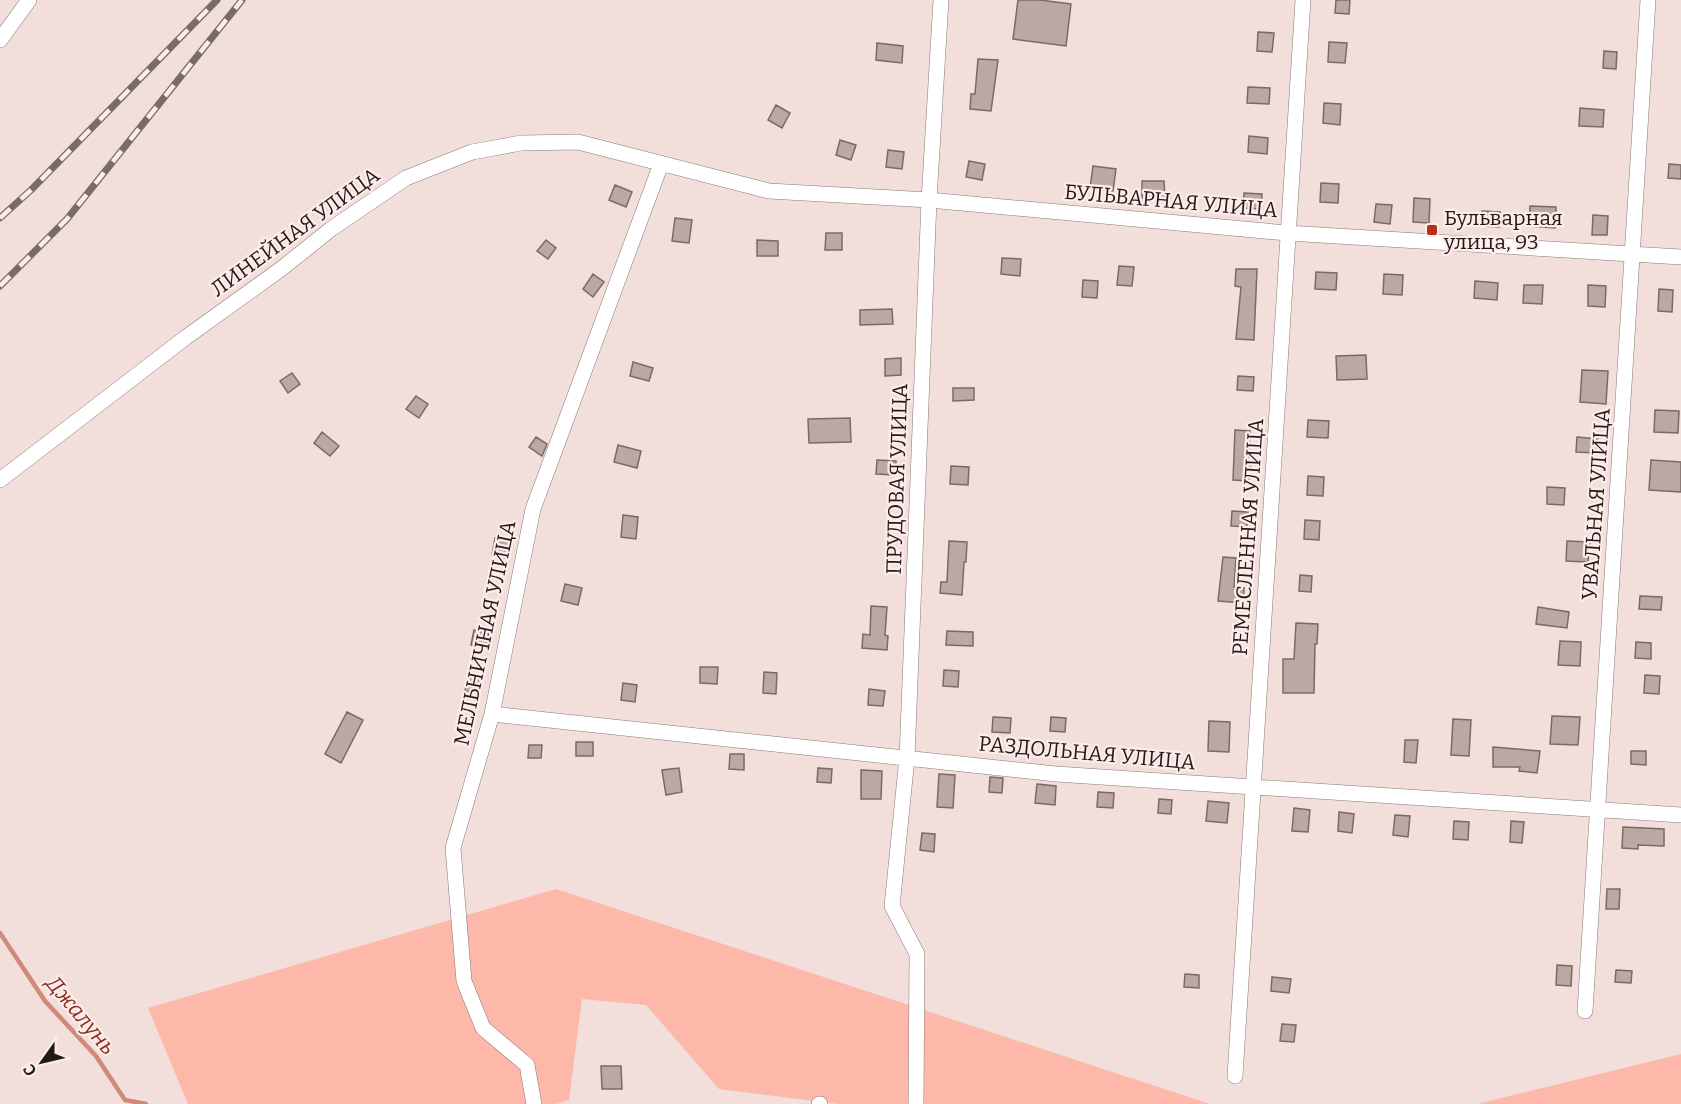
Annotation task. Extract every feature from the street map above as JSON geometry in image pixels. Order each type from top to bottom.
[{"type":"street","points":[[0,40],[29,0]]},
{"type":"street","name":"ПРУДОВАЯ УЛИЦА","points":[[916,1104],[917,954],[892,906],[907,758],[929,200],[941,0]]},
{"type":"street","name":"РЕМЕСЛЕННАЯ УЛИЦА","points":[[1235,1076],[1303,0]]},
{"type":"street","name":"УВАЛЬНАЯ УЛИЦА","points":[[1585,1011],[1648,0]]},
{"type":"street","name":"ЛИНЕЙНАЯ УЛИЦА","points":[[0,480],[331,229],[406,178],[472,152],[521,143],[578,142],[661,164]]},
{"type":"street","name":"БУЛЬВАРНАЯ УЛИЦА","points":[[661,164],[769,191],[929,200],[1287,233],[1681,257]]},
{"type":"street","name":"МЕЛЬНИЧНАЯ УЛИЦА","points":[[534,1104],[527,1065],[483,1028],[464,981],[453,848],[492,714],[533,509],[661,164]]},
{"type":"street","name":"РАЗДОЛЬНАЯ УЛИЦА","points":[[492,714],[1056,774],[1681,815]]},
{"type":"shaded area","points":[[556,889],[1210,1104],[839,1104],[719,1089],[646,1005],[582,999],[569,1100],[556,1104],[188,1104],[148,1008]]},
{"type":"shaded area","points":[[1681,1054],[1681,1104],[1477,1104]]},
{"type":"building","points":[[1018,0],[1071,4],[1066,46],[1013,39]]},
{"type":"building","points":[[1336,0],[1350,0],[1349,14],[1335,13]]},
{"type":"building","points":[[1258,32],[1274,33],[1272,52],[1257,51]]},
{"type":"building","points":[[1329,42],[1347,43],[1345,63],[1328,62]]},
{"type":"building","points":[[877,43],[903,46],[902,63],[876,60]]},
{"type":"building","points":[[1604,51],[1617,52],[1616,69],[1603,68]]},
{"type":"building","points":[[978,59],[998,60],[991,111],[970,109],[971,94],[975,94]]},
{"type":"building","points":[[1248,87],[1270,88],[1269,104],[1247,103]]},
{"type":"building","points":[[1324,103],[1341,104],[1340,125],[1323,123]]},
{"type":"building","points":[[776,105],[790,113],[782,128],[768,120]]},
{"type":"building","points":[[1580,108],[1604,110],[1603,127],[1579,126]]},
{"type":"building","points":[[1249,136],[1268,138],[1267,154],[1248,152]]},
{"type":"building","points":[[840,140],[856,145],[851,160],[836,155]]},
{"type":"building","points":[[888,150],[904,152],[902,169],[886,167]]},
{"type":"building","points":[[969,161],[985,164],[982,180],[966,177]]},
{"type":"building","points":[[1669,164],[1681,165],[1681,179],[1668,178]]},
{"type":"building","points":[[1093,166],[1116,169],[1113,191],[1090,188]]},
{"type":"building","points":[[1142,181],[1164,181],[1165,198],[1142,198]]},
{"type":"building","points":[[1321,183],[1339,184],[1338,203],[1320,202]]},
{"type":"building","points":[[615,185],[632,192],[626,207],[609,200]]},
{"type":"building","points":[[1244,193],[1262,194],[1261,209],[1243,208]]},
{"type":"building","points":[[1414,198],[1430,199],[1429,223],[1413,222]]},
{"type":"building","points":[[1376,204],[1392,205],[1390,224],[1374,222]]},
{"type":"building","points":[[1530,206],[1556,207],[1555,228],[1529,226]]},
{"type":"building","points":[[1482,211],[1500,212],[1499,227],[1481,226]]},
{"type":"building","points":[[1593,215],[1608,216],[1607,235],[1592,235]]},
{"type":"building","points":[[675,218],[692,220],[689,243],[672,241]]},
{"type":"building","points":[[826,233],[842,233],[842,250],[825,250]]},
{"type":"building","points":[[546,240],[556,248],[548,259],[537,251]]},
{"type":"building","points":[[757,240],[778,241],[778,256],[757,256]]},
{"type":"building","points":[[1002,258],[1021,259],[1020,276],[1001,274]]},
{"type":"building","points":[[1119,266],[1134,267],[1132,286],[1117,285]]},
{"type":"building","points":[[1236,269],[1257,269],[1254,340],[1236,339],[1241,287],[1235,286]]},
{"type":"building","points":[[1316,272],[1337,273],[1336,290],[1315,289]]},
{"type":"building","points":[[593,274],[604,282],[593,297],[583,289]]},
{"type":"building","points":[[1384,274],[1403,275],[1402,295],[1383,294]]},
{"type":"building","points":[[1083,280],[1098,281],[1097,298],[1082,297]]},
{"type":"building","points":[[1475,281],[1498,283],[1497,300],[1474,298]]},
{"type":"building","points":[[1524,285],[1543,285],[1542,304],[1523,303]]},
{"type":"building","points":[[1588,285],[1606,286],[1605,307],[1588,306]]},
{"type":"building","points":[[1659,289],[1673,290],[1672,312],[1658,311]]},
{"type":"building","points":[[892,309],[893,324],[860,325],[860,310]]},
{"type":"building","points":[[1366,355],[1367,379],[1337,380],[1336,356]]},
{"type":"building","points":[[901,358],[901,375],[885,376],[885,359]]},
{"type":"building","points":[[633,362],[653,368],[649,381],[630,376]]},
{"type":"building","points":[[1582,370],[1608,371],[1606,404],[1580,402]]},
{"type":"building","points":[[292,373],[300,384],[288,393],[280,381]]},
{"type":"building","points":[[1238,376],[1254,377],[1253,391],[1237,390]]},
{"type":"building","points":[[953,388],[974,388],[974,400],[953,401]]},
{"type":"building","points":[[416,396],[428,404],[419,418],[406,409]]},
{"type":"building","points":[[1655,410],[1679,411],[1678,433],[1654,432]]},
{"type":"building","points":[[850,418],[851,442],[809,443],[808,419]]},
{"type":"building","points":[[1308,420],[1329,421],[1328,438],[1307,437]]},
{"type":"building","points":[[1235,430],[1250,431],[1249,481],[1233,480]]},
{"type":"building","points":[[322,432],[339,446],[330,456],[314,443]]},
{"type":"building","points":[[536,437],[547,444],[542,456],[529,447]]},
{"type":"building","points":[[1577,437],[1598,439],[1597,453],[1576,452]]},
{"type":"building","points":[[618,445],[641,451],[637,468],[614,462]]},
{"type":"building","points":[[877,460],[896,461],[895,475],[876,474]]},
{"type":"building","points":[[1651,460],[1681,462],[1681,492],[1649,490]]},
{"type":"building","points":[[951,466],[969,467],[968,485],[950,484]]},
{"type":"building","points":[[1308,476],[1324,477],[1323,496],[1307,495]]},
{"type":"building","points":[[1547,487],[1565,488],[1564,505],[1547,504]]},
{"type":"building","points":[[1232,511],[1248,512],[1247,527],[1231,526]]},
{"type":"building","points":[[623,515],[638,517],[636,539],[621,537]]},
{"type":"building","points":[[1305,520],[1320,521],[1319,540],[1304,539]]},
{"type":"building","points":[[495,538],[510,542],[506,558],[492,555]]},
{"type":"building","points":[[949,541],[967,542],[962,595],[940,593],[941,582],[947,582]]},
{"type":"building","points":[[1567,541],[1590,542],[1588,562],[1566,561]]},
{"type":"building","points":[[1223,557],[1236,558],[1234,587],[1244,588],[1243,603],[1218,601]]},
{"type":"building","points":[[1300,575],[1312,576],[1311,592],[1299,591]]},
{"type":"building","points":[[565,584],[582,588],[578,605],[561,601]]},
{"type":"building","points":[[1640,596],[1662,597],[1661,610],[1639,609]]},
{"type":"building","points":[[871,606],[887,607],[885,635],[888,636],[887,650],[862,648],[863,634],[870,635]]},
{"type":"building","points":[[1538,607],[1569,612],[1567,628],[1536,624]]},
{"type":"building","points":[[1296,623],[1318,624],[1317,644],[1315,644],[1314,693],[1283,693],[1283,659],[1294,659]]},
{"type":"building","points":[[474,630],[489,634],[486,648],[471,645]]},
{"type":"building","points":[[947,631],[973,632],[973,646],[946,645]]},
{"type":"building","points":[[1560,641],[1581,642],[1580,666],[1558,665]]},
{"type":"building","points":[[1636,642],[1651,643],[1651,659],[1635,658]]},
{"type":"building","points":[[700,667],[718,667],[717,684],[700,683]]},
{"type":"building","points":[[944,670],[959,671],[958,687],[943,686]]},
{"type":"building","points":[[764,672],[777,673],[776,694],[763,693]]},
{"type":"building","points":[[1645,675],[1660,676],[1659,694],[1644,693]]},
{"type":"building","points":[[467,677],[480,678],[478,693],[465,691]]},
{"type":"building","points":[[623,683],[637,685],[635,702],[621,700]]},
{"type":"building","points":[[869,689],[885,691],[883,706],[868,705]]},
{"type":"building","points":[[347,712],[363,720],[341,763],[325,754]]},
{"type":"building","points":[[1552,716],[1580,717],[1578,745],[1550,744]]},
{"type":"building","points":[[993,717],[1011,718],[1010,733],[992,732]]},
{"type":"building","points":[[1051,717],[1066,718],[1065,732],[1050,731]]},
{"type":"building","points":[[1453,719],[1471,720],[1469,756],[1451,755]]},
{"type":"building","points":[[1209,721],[1230,722],[1229,752],[1208,751]]},
{"type":"building","points":[[1405,740],[1418,740],[1416,763],[1404,762]]},
{"type":"building","points":[[576,742],[593,742],[593,756],[576,756]]},
{"type":"building","points":[[529,745],[542,745],[541,758],[528,758]]},
{"type":"building","points":[[1493,747],[1540,751],[1537,773],[1519,771],[1520,767],[1493,767]]},
{"type":"building","points":[[1631,751],[1646,751],[1646,765],[1631,764]]},
{"type":"building","points":[[730,754],[744,754],[744,770],[729,769]]},
{"type":"building","points":[[679,768],[682,792],[666,795],[662,770]]},
{"type":"building","points":[[818,768],[832,769],[831,783],[817,782]]},
{"type":"building","points":[[861,770],[882,771],[881,799],[861,799]]},
{"type":"building","points":[[939,774],[955,775],[953,808],[937,807]]},
{"type":"building","points":[[990,777],[1003,778],[1002,793],[989,792]]},
{"type":"building","points":[[1037,784],[1056,786],[1055,805],[1035,803]]},
{"type":"building","points":[[1098,792],[1114,793],[1113,808],[1097,807]]},
{"type":"building","points":[[1159,799],[1172,800],[1171,814],[1158,813]]},
{"type":"building","points":[[1208,801],[1229,803],[1227,823],[1206,821]]},
{"type":"building","points":[[1294,808],[1310,810],[1308,832],[1292,831]]},
{"type":"building","points":[[1339,812],[1354,814],[1352,833],[1338,831]]},
{"type":"building","points":[[1395,815],[1410,816],[1408,837],[1393,835]]},
{"type":"building","points":[[1454,821],[1469,822],[1468,840],[1453,839]]},
{"type":"building","points":[[1511,821],[1524,822],[1522,843],[1510,842]]},
{"type":"building","points":[[1623,827],[1664,829],[1664,846],[1638,845],[1638,849],[1622,848]]},
{"type":"building","points":[[922,833],[935,834],[934,852],[920,850]]},
{"type":"building","points":[[1607,889],[1620,889],[1619,909],[1606,909]]},
{"type":"building","points":[[1557,965],[1572,966],[1571,986],[1556,985]]},
{"type":"building","points":[[1616,970],[1632,971],[1631,983],[1615,982]]},
{"type":"building","points":[[1185,974],[1199,975],[1199,988],[1184,987]]},
{"type":"building","points":[[1272,977],[1291,979],[1289,993],[1271,991]]},
{"type":"building","points":[[1282,1024],[1296,1025],[1294,1042],[1280,1041]]},
{"type":"building","points":[[601,1066],[621,1066],[622,1089],[602,1089]]},
{"type":"waterway","name":"Джалунь","points":[[0,933],[45,1001],[96,1056],[125,1100],[146,1104]]},
{"type":"railway","points":[[0,218],[31,190],[217,0]]},
{"type":"railway","points":[[0,286],[67,219],[242,0]]},
{"type":"place","name":"Бульварная улица, 93","points":[[1432,230]]}]
